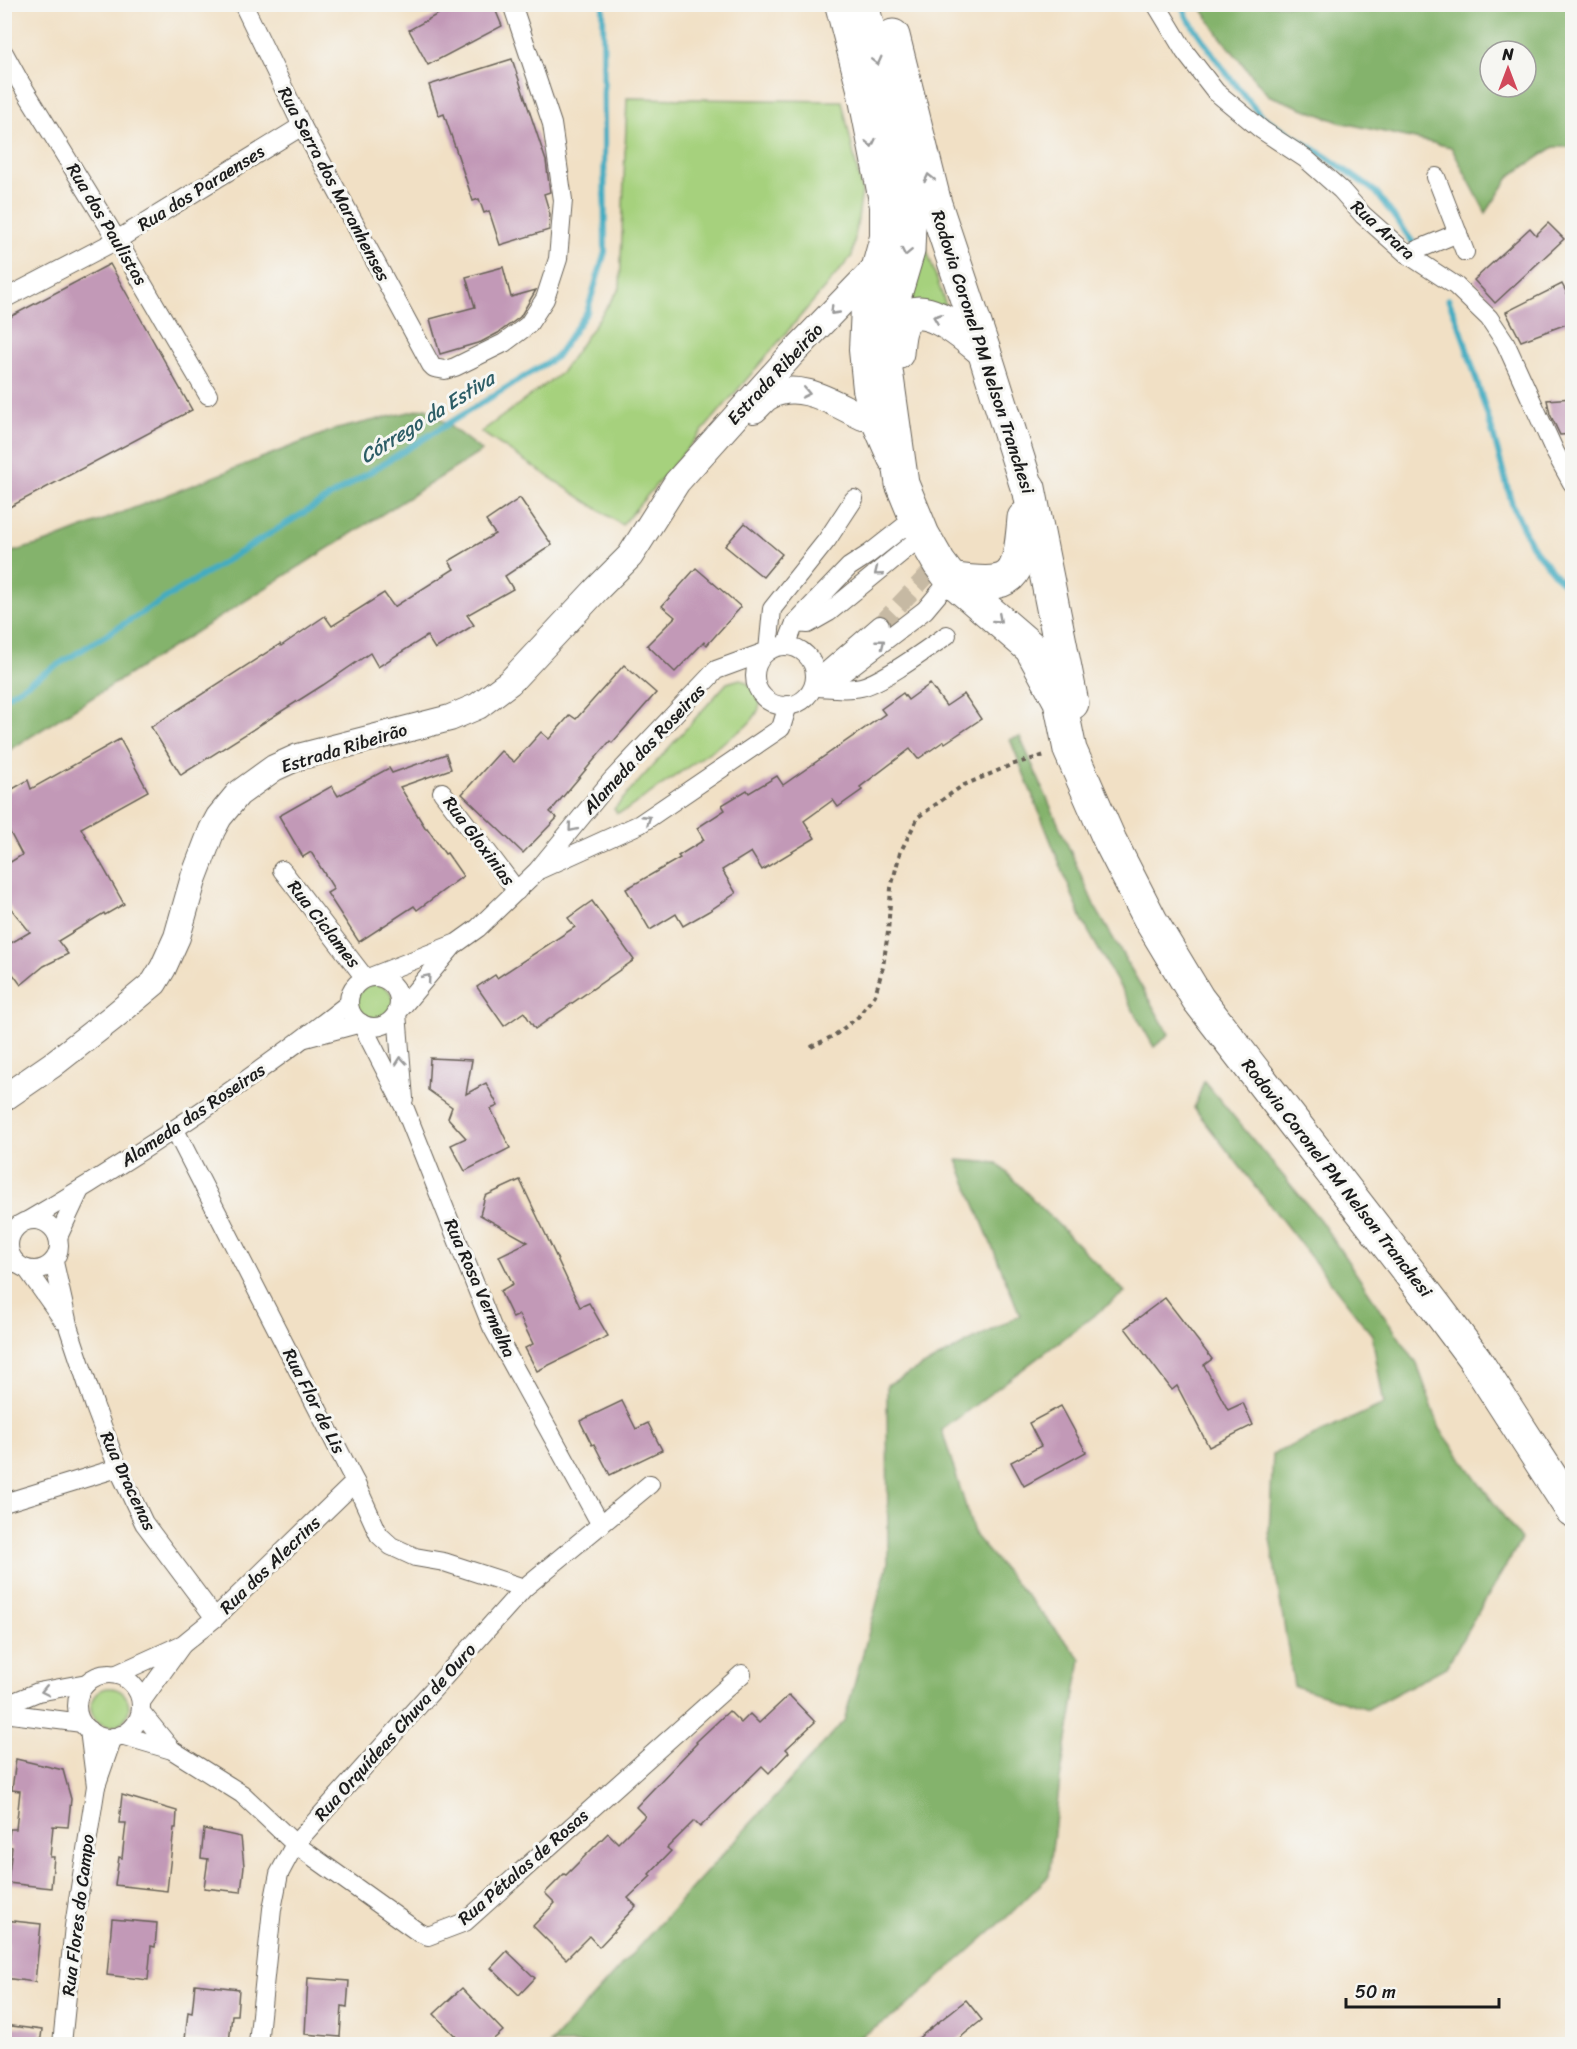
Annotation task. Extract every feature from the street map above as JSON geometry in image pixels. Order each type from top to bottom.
[{"type":"highway","name":"Rodovia Coronel PM Nelson Tranchesi","points":[[862,4],[896,138],[906,186],[909,225],[908,250],[885,328],[885,363],[878,418],[919,526],[939,563],[951,579],[1031,648],[1060,701],[1070,750],[1110,841],[1151,921],[1198,999],[1474,1358],[1572,1510]]},
{"type":"highway","name":"Rodovia Coronel PM Nelson Tranchesi","points":[[885,4],[935,204],[1029,488],[1064,667],[1079,732],[1110,841]]},
{"type":"highway","points":[[878,418],[895,370],[901,326],[907,317],[919,313],[934,315],[984,351]]},
{"type":"highway","points":[[951,579],[982,584],[997,582],[1017,569],[1022,541],[1026,484]]},
{"type":"street","name":"Rua Serra dos Maranhenses","points":[[243,4],[302,126],[429,362],[435,368],[440,369],[455,367],[504,343],[528,325],[545,298],[558,259],[563,200],[552,124],[512,4]]},
{"type":"street","points":[[838,4],[860,89],[883,206],[883,237],[864,307],[851,334],[848,358],[852,386],[878,418]]},
{"type":"street","name":"Rua Arara","points":[[1156,4],[1185,52],[1216,92],[1262,130],[1306,159],[1407,254],[1456,286],[1489,318],[1505,342],[1555,452],[1572,483]]},
{"type":"street","name":"Rua dos Paulistas","points":[[4,53],[208,395]]},
{"type":"street","name":"Rua dos Paraenses","points":[[4,299],[117,240],[302,126]]},
{"type":"street","points":[[1436,177],[1465,252]]},
{"type":"street","points":[[1407,254],[1458,233]]},
{"type":"street","name":"Estrada Ribeirão","points":[[4,1098],[52,1065],[154,983],[177,937],[194,877],[212,830],[219,817],[238,794],[274,768],[298,757],[450,718],[467,712],[492,697],[510,682],[630,556],[677,482],[791,355],[874,269]]},
{"type":"street","points":[[864,307],[862,350],[866,389],[873,418],[899,476]]},
{"type":"street","name":"Estrada Ribeirão","points":[[677,482],[768,398],[778,393],[790,390],[809,392],[878,418]]},
{"type":"street","points":[[768,651],[772,609],[827,540],[854,499]]},
{"type":"street","points":[[786,646],[795,623],[849,567],[919,526]]},
{"type":"street","points":[[817,687],[827,685],[925,610],[951,579]]},
{"type":"street","points":[[817,687],[825,673],[880,625]]},
{"type":"street","points":[[817,687],[840,689],[863,687],[947,635]]},
{"type":"street","points":[[786,646],[805,653],[811,660],[815,679],[812,689],[798,703],[778,705],[762,695],[755,677],[756,667],[768,651],[786,646]]},
{"type":"street","name":"Alameda das Roseiras","points":[[396,1013],[457,943],[478,928],[537,870],[611,781],[716,670],[768,651]]},
{"type":"street","name":"Alameda das Roseiras","points":[[537,870],[640,824],[781,728],[788,705]]},
{"type":"street","name":"Rua Gloxinias","points":[[442,792],[517,891]]},
{"type":"street","name":"Rua Ciclames","points":[[282,870],[369,977]]},
{"type":"street","name":"Alameda das Roseiras","points":[[369,977],[457,943]]},
{"type":"street","points":[[369,977],[390,982],[396,988],[399,996],[396,1013],[384,1025],[369,1026],[361,1023],[354,1018],[348,1004],[352,988],[357,982],[369,977]]},
{"type":"street","name":"Alameda das Roseiras","points":[[16,1228],[175,1130],[305,1038],[348,1004]]},
{"type":"street","name":"Rua Rosa Vermelha","points":[[396,1013],[405,1109]]},
{"type":"street","name":"Alameda das Roseiras","points":[[305,1038],[361,1023]]},
{"type":"street","name":"Rua Rosa Vermelha","points":[[361,1023],[405,1109],[492,1327],[601,1525]]},
{"type":"street","name":"Rua Flor de Lis","points":[[175,1130],[355,1482],[379,1535],[391,1546],[415,1557],[444,1562],[524,1588]]},
{"type":"street","points":[[58,1237],[51,1227],[40,1221],[16,1228],[9,1246],[8,1258],[27,1269],[41,1269],[54,1262],[59,1250],[58,1237],[80,1190]]},
{"type":"street","name":"Rua Dracenas","points":[[54,1262],[69,1329],[118,1468],[144,1522],[215,1618]]},
{"type":"street","name":"Rua Dracenas","points":[[27,1269],[69,1329]]},
{"type":"street","points":[[4,1503],[118,1468]]},
{"type":"street","name":"Rua dos Alecrins","points":[[117,1674],[183,1644],[215,1618],[355,1482]]},
{"type":"street","name":"Rua Orquídeas Chuva de Ouro","points":[[258,2044],[272,1910],[279,1874],[295,1844],[524,1588],[651,1484]]},
{"type":"street","name":"Rua dos Alecrins","points":[[141,1707],[183,1644]]},
{"type":"street","points":[[117,1674],[134,1685],[139,1693],[141,1707],[132,1728],[117,1736],[97,1735],[86,1726],[78,1713],[80,1692],[96,1677],[117,1674]]},
{"type":"street","name":"Rua Pétalas de Rosas","points":[[117,1736],[172,1750],[242,1794],[295,1844],[418,1932],[428,1936],[465,1922],[742,1674]]},
{"type":"street","points":[[4,1706],[38,1692],[87,1683]]},
{"type":"street","name":"Rua Pétalas de Rosas","points":[[141,1707],[172,1750]]},
{"type":"street","points":[[4,1713],[86,1726]]},
{"type":"street","name":"Rua Flores do Campo","points":[[86,1726],[96,1786]]},
{"type":"street","name":"Rua Flores do Campo","points":[[63,2044],[74,1926],[96,1786],[117,1736]]},
{"type":"path","points":[[811,1047],[835,1035],[858,1017],[875,995],[883,967],[891,888],[900,853],[918,818],[962,786],[1011,765],[1070,750]]},
{"type":"green space","points":[[1199,5],[1572,5],[1572,147],[1554,147],[1510,176],[1486,213],[1451,147],[1339,122],[1268,95],[1219,35]]},
{"type":"green space","points":[[627,98],[842,101],[862,192],[852,256],[622,525],[481,432],[561,373],[620,288]]},
{"type":"green space","points":[[923,239],[946,306],[899,313]]},
{"type":"green space","points":[[426,408],[482,451],[5,753],[5,554],[47,542],[333,430]]},
{"type":"green space","points":[[740,679],[749,684],[759,696],[759,708],[751,721],[626,810],[617,813],[614,809],[727,683]]},
{"type":"green space","points":[[1020,737],[1095,907],[1169,1034],[1154,1047],[1083,922],[1010,739]]},
{"type":"green space","points":[[375,984],[388,989],[393,1002],[388,1015],[375,1020],[362,1015],[357,1002],[362,989]]},
{"type":"green space","points":[[1204,1081],[1320,1220],[1417,1364],[1440,1429],[1521,1540],[1446,1667],[1368,1709],[1294,1686],[1269,1532],[1273,1454],[1384,1404],[1372,1335],[1194,1108]]},
{"type":"green space","points":[[957,1160],[997,1163],[1125,1292],[942,1430],[975,1536],[1081,1659],[1060,1780],[1049,1876],[1006,1918],[899,2013],[849,2044],[550,2044],[844,1721],[888,1563],[887,1385],[1020,1315]]},
{"type":"green space","points":[[110,1688],[124,1693],[129,1707],[124,1721],[110,1726],[96,1721],[91,1707],[96,1693]]},
{"type":"building","points":[[436,4],[493,4],[502,26],[428,65],[409,30],[440,13]]},
{"type":"building","points":[[512,59],[546,161],[550,192],[544,194],[550,214],[549,230],[500,245],[489,211],[484,213],[479,199],[473,201],[444,114],[439,116],[429,85]]},
{"type":"building","points":[[1548,223],[1564,239],[1495,303],[1474,280],[1530,228],[1536,235]]},
{"type":"building","points":[[110,264],[192,410],[4,510],[4,320]]},
{"type":"building","points":[[503,267],[511,297],[536,290],[520,317],[481,342],[440,354],[430,319],[475,307],[466,277]]},
{"type":"building","points":[[1562,284],[1572,303],[1572,322],[1521,341],[1506,312]]},
{"type":"building","points":[[1572,398],[1572,434],[1560,435],[1550,414],[1547,400]]},
{"type":"building","points":[[520,498],[552,545],[505,576],[513,589],[467,615],[474,625],[435,649],[427,636],[378,667],[370,653],[181,775],[151,727],[325,616],[332,626],[384,593],[394,607],[454,569],[449,561],[495,534],[486,521]]},
{"type":"building","points":[[745,523],[782,554],[763,577],[725,546]]},
{"type":"building","points":[[696,568],[741,607],[707,645],[704,642],[675,672],[647,645],[675,617],[662,606]]},
{"type":"building","points":[[624,665],[656,693],[612,743],[610,741],[550,812],[557,818],[523,853],[462,794],[501,751],[514,762],[541,732],[549,739],[570,715],[576,719]]},
{"type":"building","points":[[930,684],[946,706],[964,694],[981,719],[918,759],[910,749],[860,787],[862,790],[838,807],[833,800],[804,821],[815,838],[762,870],[751,852],[722,870],[736,893],[709,911],[683,926],[676,914],[650,930],[626,889],[680,858],[678,856],[704,840],[697,828],[725,810],[722,805],[747,790],[749,793],[777,776],[783,785],[885,714],[881,709],[903,693],[908,700]]},
{"type":"building","points":[[120,739],[148,791],[81,828],[124,904],[105,915],[104,913],[58,941],[68,954],[44,966],[21,985],[4,962],[4,947],[30,932],[4,900],[4,866],[22,855],[4,821],[4,794],[28,780],[31,789]]},
{"type":"building","points":[[446,754],[451,769],[400,787],[426,829],[463,876],[417,910],[414,906],[359,942],[327,893],[334,889],[311,852],[303,857],[279,816],[332,786],[338,796],[389,768],[392,773]]},
{"type":"building","points":[[592,901],[634,960],[535,1029],[524,1012],[504,1026],[477,987],[495,975],[497,978],[575,927],[568,918]]},
{"type":"building","points":[[430,1058],[472,1060],[466,1094],[486,1083],[498,1106],[491,1109],[510,1148],[465,1171],[451,1145],[466,1138],[448,1118],[452,1107],[428,1090]]},
{"type":"building","points":[[520,1180],[580,1307],[589,1303],[608,1336],[537,1371],[525,1348],[533,1344],[519,1315],[513,1318],[500,1291],[513,1284],[499,1256],[528,1242],[480,1215],[485,1196]]},
{"type":"building","points":[[1165,1298],[1212,1359],[1204,1365],[1228,1410],[1243,1403],[1253,1425],[1209,1447],[1177,1386],[1172,1390],[1125,1328]]},
{"type":"building","points":[[622,1401],[636,1429],[648,1423],[662,1450],[610,1475],[580,1421]]},
{"type":"building","points":[[1061,1406],[1086,1452],[1024,1486],[1011,1462],[1041,1446],[1029,1423]]},
{"type":"building","points":[[789,1695],[815,1722],[786,1749],[789,1752],[769,1773],[762,1766],[700,1827],[694,1821],[667,1848],[671,1851],[649,1874],[651,1876],[628,1898],[636,1906],[599,1947],[589,1936],[566,1959],[533,1926],[555,1903],[545,1893],[608,1833],[618,1843],[645,1816],[636,1807],[696,1742],[729,1711],[741,1723],[750,1714],[759,1723]]},
{"type":"building","points":[[16,1759],[63,1770],[71,1799],[68,1827],[53,1826],[50,1857],[54,1857],[51,1888],[8,1883],[12,1847],[8,1846],[10,1829],[16,1829],[20,1791],[12,1790]]},
{"type":"building","points":[[122,1795],[177,1811],[167,1891],[115,1885],[119,1857],[122,1858],[126,1823],[119,1823]]},
{"type":"building","points":[[204,1829],[241,1837],[244,1866],[241,1892],[204,1888],[208,1859],[201,1858]]},
{"type":"building","points":[[112,1919],[157,1923],[155,1947],[151,1946],[148,1980],[107,1975]]},
{"type":"building","points":[[4,1920],[41,1924],[35,1982],[4,1978],[8,1944],[4,1944]]},
{"type":"building","points":[[507,1951],[535,1978],[519,1995],[491,1968]]},
{"type":"building","points":[[308,1978],[349,1981],[347,2007],[342,2006],[340,2037],[305,2034]]},
{"type":"building","points":[[195,1984],[239,1989],[237,2015],[232,2015],[229,2043],[185,2039],[188,2012],[192,2013]]},
{"type":"building","points":[[462,1988],[503,2031],[488,2044],[463,2044],[434,2014]]},
{"type":"building","points":[[966,2000],[982,2020],[952,2044],[911,2044]]},
{"type":"building","points":[[4,2025],[42,2030],[40,2044],[4,2044]]},
{"type":"waterway","name":"Córrego da Estiva","points":[[4,698],[556,357],[587,312],[605,252],[603,4]]},
{"type":"waterway","points":[[1181,4],[1188,19],[1224,70],[1260,115],[1376,192],[1414,244]]},
{"type":"waterway","points":[[1448,299],[1461,330],[1512,504],[1531,545],[1556,576],[1572,590]]},
{"type":"tunnel","points":[[880,625],[939,563]]}]
